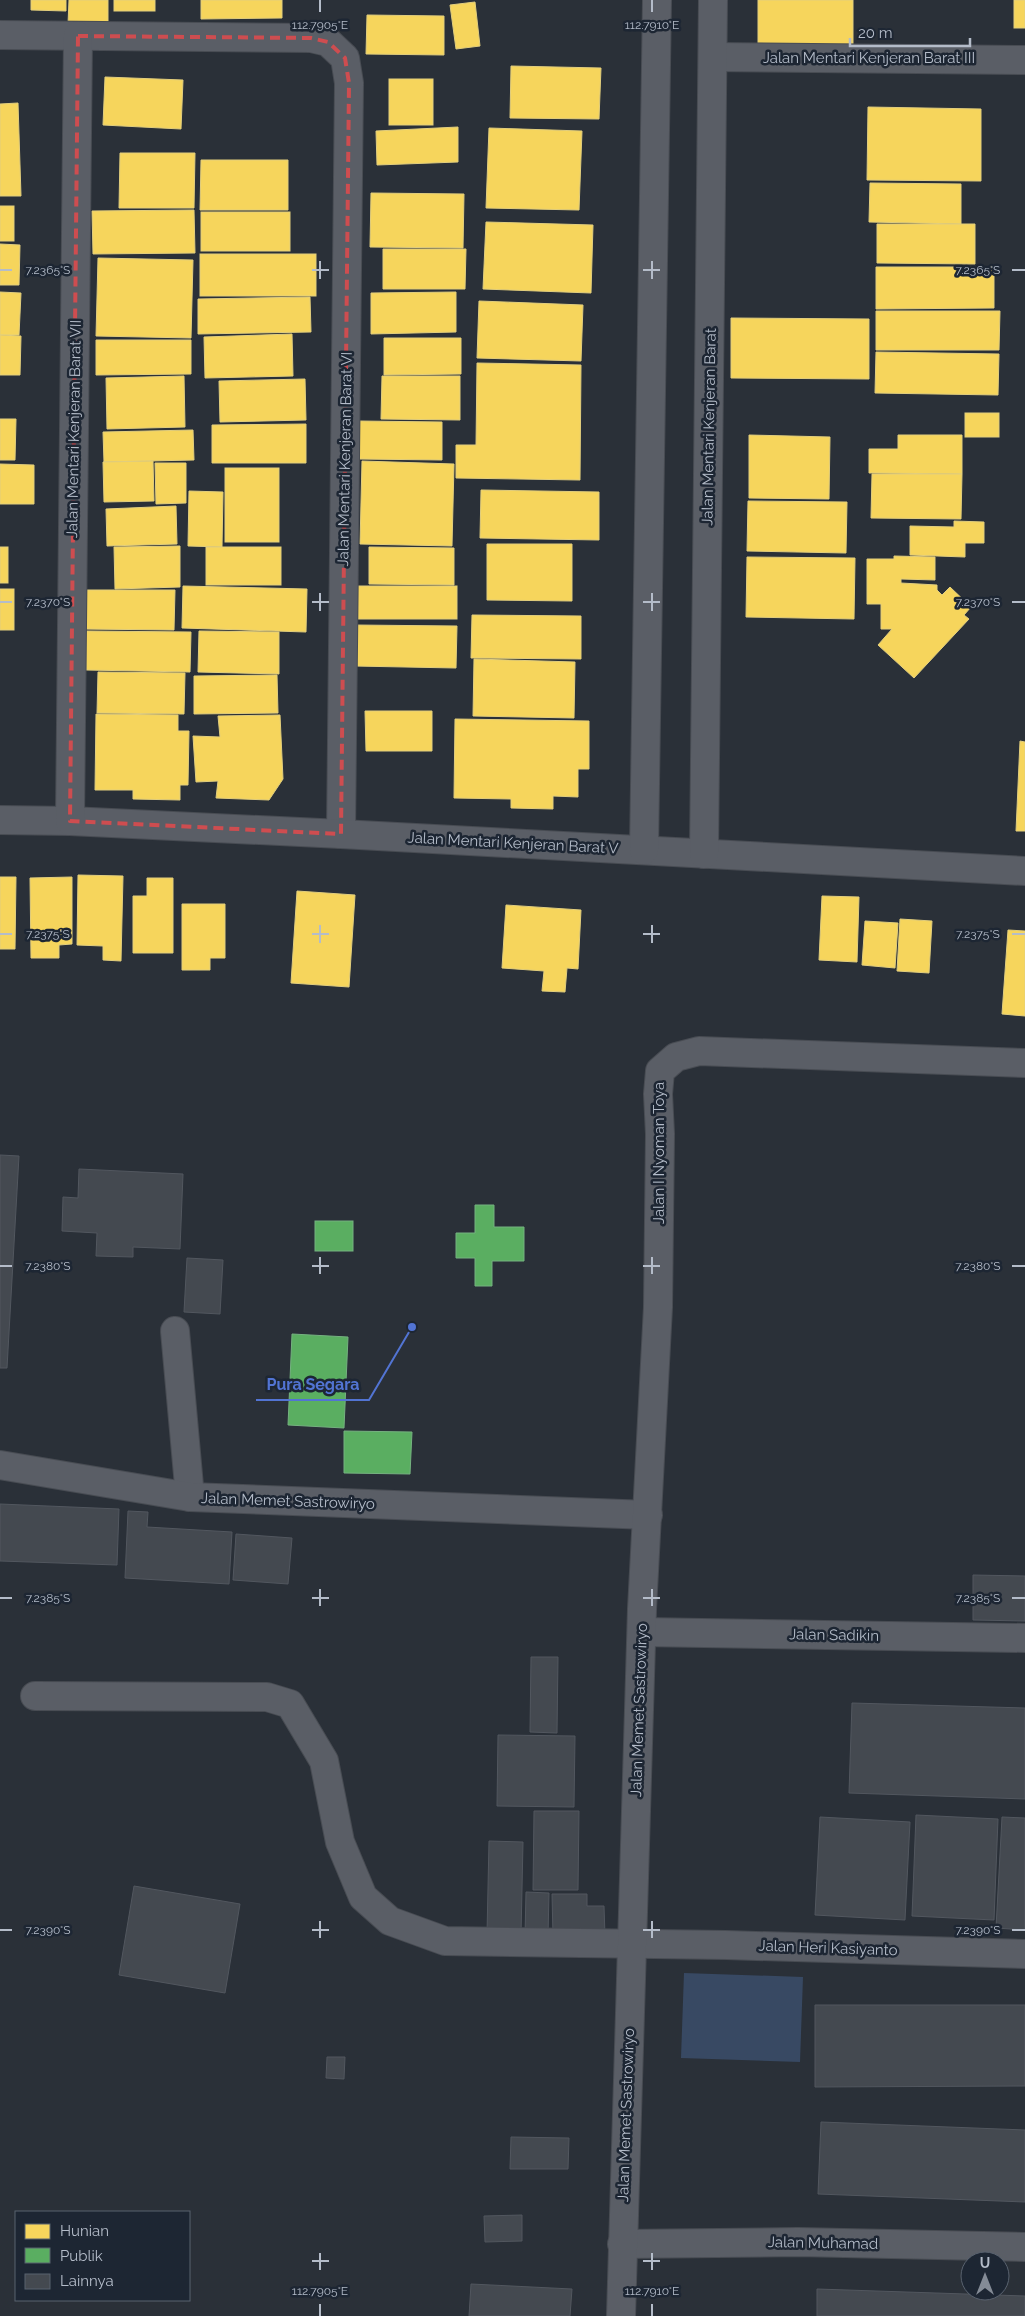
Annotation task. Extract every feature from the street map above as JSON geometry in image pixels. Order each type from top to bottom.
[{"type":"street","points":[[644,850],[657,0]]},
{"type":"street","name":"Jalan Mentari Kenjeran Barat","points":[[704,854],[713,0]]},
{"type":"street","name":"Jalan Mentari Kenjeran Barat VI","points":[[0,35],[311,38],[328,42],[346,58],[350,83],[341,834]]},
{"type":"street","name":"Jalan Mentari Kenjeran Barat VII","points":[[70,821],[78,36]]},
{"type":"street","name":"Jalan Mentari Kenjeran Barat III","points":[[713,57],[1025,60]]},
{"type":"street","name":"Jalan Mentari Kenjeran Barat V","points":[[0,820],[70,821],[341,834],[1025,871]]},
{"type":"street","name":"Jalan I Nyoman Toya","points":[[648,1515],[658,1307],[660,1134],[658,1094],[660,1071],[676,1057],[700,1051],[1025,1063]]},
{"type":"street","points":[[175,1332],[190,1497]]},
{"type":"street","name":"Jalan Memet Sastrowiryo","points":[[0,1465],[190,1497],[648,1515],[631,1943],[621,2316]]},
{"type":"street","name":"Jalan Sadikin","points":[[642,1632],[1025,1638]]},
{"type":"street","name":"Jalan Heri Kasiyanto","points":[[35,1696],[267,1697],[290,1704],[324,1761],[340,1842],[363,1897],[390,1921],[445,1941],[631,1943],[1025,1954]]},
{"type":"street","name":"Jalan Muhamad","points":[[622,2244],[798,2242],[1025,2247]]},
{"type":"highlighted area","points":[[78,36],[311,38],[328,42],[345,58],[349,83],[341,834],[70,821]]},
{"type":"water","points":[[684,1973],[803,1977],[800,2062],[681,2058]]},
{"type":"building: Hunian","points":[[31,0],[66,0],[66,11],[31,10]]},
{"type":"building: Hunian","points":[[69,0],[108,0],[108,24],[68,24]]},
{"type":"building: Hunian","points":[[114,0],[155,0],[155,11],[114,11]]},
{"type":"building: Hunian","points":[[201,0],[282,0],[282,18],[201,19]]},
{"type":"building: Hunian","points":[[758,0],[853,0],[853,46],[758,46]]},
{"type":"building: Hunian","points":[[1014,0],[1025,0],[1025,28],[1014,28]]},
{"type":"building: Hunian","points":[[475,2],[480,46],[456,49],[450,5]]},
{"type":"building: Hunian","points":[[367,15],[444,16],[444,55],[366,54]]},
{"type":"building: Hunian","points":[[511,66],[601,68],[599,119],[510,118]]},
{"type":"building: Hunian","points":[[105,77],[183,80],[181,129],[103,125]]},
{"type":"building: Hunian","points":[[389,79],[433,79],[433,125],[389,125]]},
{"type":"building: Hunian","points":[[18,103],[21,196],[0,196],[0,104]]},
{"type":"building: Hunian","points":[[868,107],[981,109],[981,181],[867,180]]},
{"type":"building: Hunian","points":[[458,127],[458,162],[377,165],[376,131]]},
{"type":"building: Hunian","points":[[489,128],[582,131],[579,210],[486,208]]},
{"type":"building: Hunian","points":[[120,153],[195,153],[194,208],[119,208]]},
{"type":"building: Hunian","points":[[201,160],[288,160],[288,210],[200,210]]},
{"type":"building: Hunian","points":[[870,183],[961,184],[961,224],[869,222]]},
{"type":"building: Hunian","points":[[371,193],[464,194],[463,248],[370,247]]},
{"type":"building: Hunian","points":[[0,206],[14,206],[14,241],[0,241]]},
{"type":"building: Hunian","points":[[194,210],[195,253],[93,254],[92,211]]},
{"type":"building: Hunian","points":[[201,212],[290,212],[290,251],[201,251]]},
{"type":"building: Hunian","points":[[486,222],[593,225],[591,293],[483,289]]},
{"type":"building: Hunian","points":[[877,224],[975,224],[975,264],[877,263]]},
{"type":"building: Hunian","points":[[0,244],[20,245],[19,285],[0,285]]},
{"type":"building: Hunian","points":[[383,249],[466,249],[465,289],[383,289]]},
{"type":"building: Hunian","points":[[200,254],[316,254],[316,296],[200,296]]},
{"type":"building: Hunian","points":[[98,258],[193,260],[191,338],[96,336]]},
{"type":"building: Hunian","points":[[876,267],[994,267],[994,308],[876,309]]},
{"type":"building: Hunian","points":[[0,292],[21,293],[19,335],[0,335]]},
{"type":"building: Hunian","points":[[456,292],[456,332],[371,334],[371,293]]},
{"type":"building: Hunian","points":[[310,297],[311,332],[198,334],[198,299]]},
{"type":"building: Hunian","points":[[479,301],[583,305],[581,361],[477,358]]},
{"type":"building: Hunian","points":[[876,311],[1000,311],[999,350],[876,350]]},
{"type":"building: Hunian","points":[[731,318],[869,319],[869,379],[731,378]]},
{"type":"building: Hunian","points":[[292,334],[293,376],[205,378],[204,337]]},
{"type":"building: Hunian","points":[[0,335],[21,336],[20,375],[0,375]]},
{"type":"building: Hunian","points":[[384,338],[461,338],[461,374],[384,375]]},
{"type":"building: Hunian","points":[[96,340],[191,340],[191,374],[96,375]]},
{"type":"building: Hunian","points":[[876,352],[999,354],[998,395],[875,393]]},
{"type":"building: Hunian","points":[[477,363],[581,365],[580,480],[456,478],[456,445],[476,445]]},
{"type":"building: Hunian","points":[[184,376],[185,427],[107,429],[106,378]]},
{"type":"building: Hunian","points":[[382,376],[460,376],[460,420],[381,419]]},
{"type":"building: Hunian","points":[[305,379],[306,420],[220,422],[219,381]]},
{"type":"building: Hunian","points":[[965,413],[999,413],[999,437],[965,437]]},
{"type":"building: Hunian","points":[[0,419],[16,419],[15,460],[0,460]]},
{"type":"building: Hunian","points":[[359,421],[442,422],[442,460],[358,459]]},
{"type":"building: Hunian","points":[[306,424],[306,463],[212,463],[212,425]]},
{"type":"building: Hunian","points":[[193,430],[194,460],[104,462],[103,432]]},
{"type":"building: Hunian","points":[[749,435],[830,437],[829,499],[749,498]]},
{"type":"building: Hunian","points":[[898,435],[962,435],[962,474],[869,473],[869,449],[898,449]]},
{"type":"building: Hunian","points":[[153,461],[154,501],[104,502],[103,462]]},
{"type":"building: Hunian","points":[[362,461],[454,464],[452,546],[360,544]]},
{"type":"building: Hunian","points":[[155,463],[186,463],[186,503],[156,504]]},
{"type":"building: Hunian","points":[[0,464],[34,465],[34,504],[0,504]]},
{"type":"building: Hunian","points":[[225,468],[279,468],[279,542],[225,542]]},
{"type":"building: Hunian","points":[[872,474],[962,474],[961,519],[871,518]]},
{"type":"building: Hunian","points":[[481,490],[599,492],[599,540],[480,538]]},
{"type":"building: Hunian","points":[[189,491],[223,492],[222,547],[188,546]]},
{"type":"building: Hunian","points":[[748,501],[847,502],[846,553],[747,551]]},
{"type":"building: Hunian","points":[[176,506],[177,544],[107,546],[106,509]]},
{"type":"building: Hunian","points":[[954,521],[984,522],[984,543],[965,543],[965,557],[910,555],[910,526],[954,527]]},
{"type":"building: Hunian","points":[[487,544],[572,544],[572,601],[487,600]]},
{"type":"building: Hunian","points":[[180,546],[180,587],[115,589],[114,547]]},
{"type":"building: Hunian","points":[[0,547],[8,547],[8,583],[0,583]]},
{"type":"building: Hunian","points":[[206,547],[281,547],[281,585],[206,585]]},
{"type":"building: Hunian","points":[[369,547],[454,548],[454,585],[369,584]]},
{"type":"building: Hunian","points":[[894,556],[935,557],[935,580],[901,579],[901,583],[937,585],[937,590],[942,595],[950,587],[971,607],[964,615],[969,619],[914,678],[878,645],[892,629],[881,629],[881,604],[867,604],[867,559],[894,559]]},
{"type":"building: Hunian","points":[[747,557],[855,558],[854,619],[746,617]]},
{"type":"building: Hunian","points":[[183,586],[307,589],[306,632],[182,628]]},
{"type":"building: Hunian","points":[[352,586],[457,586],[457,619],[352,619]]},
{"type":"building: Hunian","points":[[0,589],[14,589],[14,630],[0,630]]},
{"type":"building: Hunian","points":[[82,590],[175,590],[174,630],[82,629]]},
{"type":"building: Hunian","points":[[472,615],[581,616],[581,659],[471,658]]},
{"type":"building: Hunian","points":[[355,625],[457,626],[456,668],[354,666]]},
{"type":"building: Hunian","points":[[86,631],[191,632],[190,672],[86,670]]},
{"type":"building: Hunian","points":[[199,631],[279,632],[279,674],[198,672]]},
{"type":"building: Hunian","points":[[474,659],[575,662],[574,718],[473,716]]},
{"type":"building: Hunian","points":[[98,672],[185,673],[184,714],[97,713]]},
{"type":"building: Hunian","points":[[277,675],[278,713],[194,714],[194,676]]},
{"type":"building: Hunian","points":[[365,711],[432,711],[432,751],[366,751]]},
{"type":"building: Hunian","points":[[96,714],[178,715],[178,731],[189,731],[188,785],[180,785],[180,800],[133,799],[133,790],[95,790]]},
{"type":"building: Hunian","points":[[280,715],[283,779],[269,800],[216,798],[218,781],[196,782],[193,736],[220,737],[218,716]]},
{"type":"building: Hunian","points":[[455,719],[589,721],[589,769],[578,769],[578,797],[553,796],[553,809],[511,808],[511,799],[454,798]]},
{"type":"building: Hunian","points":[[1020,741],[1025,742],[1025,831],[1016,831]]},
{"type":"building: Hunian","points":[[78,875],[123,876],[121,961],[103,960],[103,946],[77,945]]},
{"type":"building: Hunian","points":[[0,877],[16,877],[15,949],[0,949]]},
{"type":"building: Hunian","points":[[72,877],[72,944],[59,945],[59,958],[31,958],[30,878]]},
{"type":"building: Hunian","points":[[147,878],[173,878],[173,953],[133,953],[133,896],[147,896]]},
{"type":"building: Hunian","points":[[297,891],[355,895],[349,987],[291,983]]},
{"type":"building: Hunian","points":[[822,896],[859,897],[857,962],[819,960]]},
{"type":"building: Hunian","points":[[182,904],[225,904],[225,958],[210,958],[210,970],[182,970]]},
{"type":"building: Hunian","points":[[506,905],[581,910],[578,969],[567,968],[565,992],[542,991],[544,971],[502,968]]},
{"type":"building: Hunian","points":[[900,919],[932,921],[929,973],[897,971]]},
{"type":"building: Hunian","points":[[865,921],[898,923],[895,968],[862,965]]},
{"type":"building: Hunian","points":[[1008,930],[1025,931],[1025,1016],[1002,1014]]},
{"type":"building: Publik","points":[[475,1205],[494,1205],[494,1227],[524,1227],[524,1261],[492,1261],[492,1286],[475,1286],[475,1258],[456,1258],[456,1233],[475,1233]]},
{"type":"building: Publik","points":[[315,1221],[353,1221],[353,1251],[315,1251]]},
{"type":"building: Publik","points":[[292,1334],[348,1337],[344,1428],[288,1425]]},
{"type":"building: Publik","points":[[344,1431],[412,1432],[410,1474],[344,1473]]},
{"type":"building: Lainnya","points":[[0,1155],[19,1156],[7,1368],[0,1368]]},
{"type":"building: Lainnya","points":[[79,1169],[183,1174],[180,1249],[133,1247],[133,1257],[96,1256],[97,1233],[62,1231],[63,1197],[78,1198]]},
{"type":"building: Lainnya","points":[[187,1258],[223,1260],[220,1314],[184,1312]]},
{"type":"building: Lainnya","points":[[0,1504],[119,1509],[117,1565],[0,1561]]},
{"type":"building: Lainnya","points":[[128,1511],[148,1512],[147,1527],[232,1532],[229,1584],[125,1578]]},
{"type":"building: Lainnya","points":[[236,1534],[292,1538],[288,1584],[233,1580]]},
{"type":"building: Lainnya","points":[[973,1575],[1025,1576],[1025,1621],[973,1620]]},
{"type":"building: Lainnya","points":[[531,1657],[558,1657],[557,1733],[530,1732]]},
{"type":"building: Lainnya","points":[[852,1703],[1025,1708],[1025,1799],[849,1793]]},
{"type":"building: Lainnya","points":[[498,1735],[575,1736],[574,1807],[497,1806]]},
{"type":"building: Lainnya","points":[[534,1811],[579,1811],[578,1890],[533,1890]]},
{"type":"building: Lainnya","points":[[916,1815],[998,1819],[994,1920],[912,1916]]},
{"type":"building: Lainnya","points":[[820,1817],[910,1822],[905,1920],[815,1915]]},
{"type":"building: Lainnya","points":[[1002,1817],[1025,1818],[1025,1930],[996,1928]]},
{"type":"building: Lainnya","points":[[489,1841],[523,1842],[521,1935],[487,1934]]},
{"type":"building: Lainnya","points":[[134,1886],[240,1904],[225,1993],[119,1975]]},
{"type":"building: Lainnya","points":[[526,1892],[549,1893],[548,1936],[525,1936]]},
{"type":"building: Lainnya","points":[[552,1894],[587,1894],[587,1906],[604,1906],[605,1936],[553,1936]]},
{"type":"building: Lainnya","points":[[815,2005],[1025,2005],[1025,2086],[815,2087]]},
{"type":"building: Lainnya","points":[[327,2057],[345,2057],[344,2079],[326,2078]]},
{"type":"building: Lainnya","points":[[821,2122],[1025,2130],[1025,2202],[818,2194]]},
{"type":"building: Lainnya","points":[[511,2137],[569,2138],[568,2169],[510,2169]]},
{"type":"building: Lainnya","points":[[522,2215],[522,2241],[485,2242],[484,2216]]},
{"type":"building: Lainnya","points":[[471,2284],[572,2289],[570,2316],[469,2316]]},
{"type":"building: Lainnya","points":[[817,2289],[960,2294],[960,2301],[1010,2301],[1010,2295],[1025,2296],[1025,2316],[817,2316]]},
{"type":"place","name":"Pura Segara","points":[[412,1327]]}]
